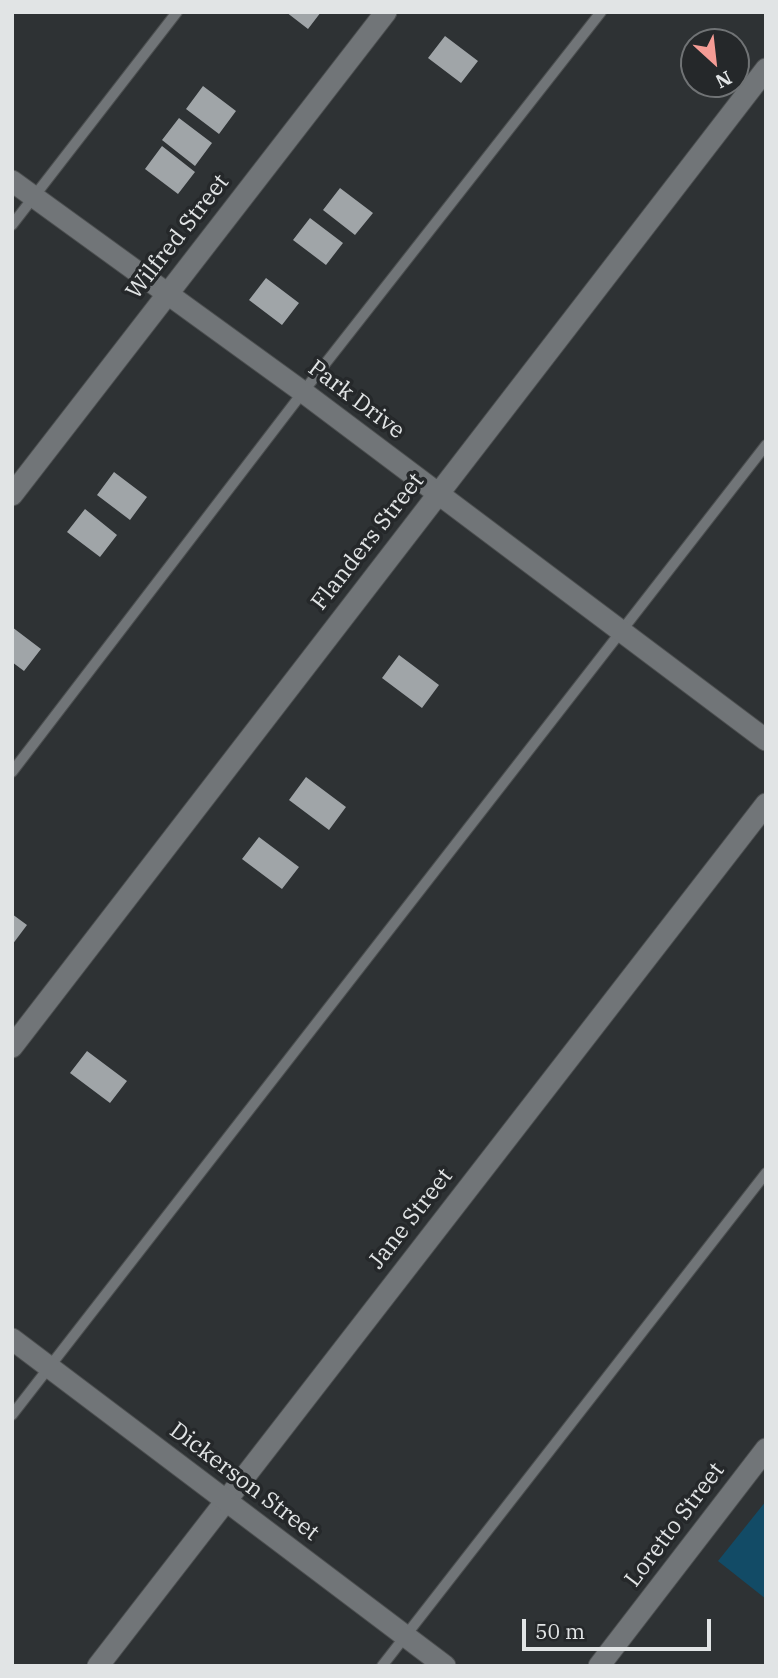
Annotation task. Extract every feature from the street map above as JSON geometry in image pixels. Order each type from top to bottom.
[{"type":"street","name":"Wilfred Street","points":[[12,495],[386,12]]},
{"type":"street","name":"Flanders Street","points":[[12,1047],[766,69]]},
{"type":"street","name":"Park Drive","points":[[12,181],[303,392],[766,740]]},
{"type":"street","name":"Jane Street","points":[[98,1666],[766,804]]},
{"type":"street","name":"Dickerson Street","points":[[12,1339],[445,1666]]},
{"type":"street","name":"Loretto Street","points":[[600,1666],[766,1449]]},
{"type":"lane","points":[[12,225],[177,12]]},
{"type":"lane","points":[[12,772],[303,392],[601,12]]},
{"type":"lane","points":[[12,1415],[766,444]]},
{"type":"lane","points":[[382,1666],[766,1173]]},
{"type":"shaded area","points":[[766,1501],[766,1599],[718,1561]]},
{"type":"building","points":[[286,12],[321,12],[308,29]]},
{"type":"building","points":[[445,36],[478,61],[461,83],[428,58]]},
{"type":"building","points":[[203,86],[236,111],[219,134],[186,109]]},
{"type":"building","points":[[179,118],[212,143],[195,166],[162,140]]},
{"type":"building","points":[[162,146],[195,172],[178,194],[145,169]]},
{"type":"building","points":[[340,188],[373,213],[355,235],[323,210]]},
{"type":"building","points":[[310,218],[343,243],[326,265],[293,240]]},
{"type":"building","points":[[266,278],[299,303],[282,325],[249,300]]},
{"type":"building","points":[[114,472],[147,497],[130,520],[97,495]]},
{"type":"building","points":[[85,509],[117,535],[100,557],[67,532]]},
{"type":"building","points":[[12,627],[41,649],[24,671],[12,662]]},
{"type":"building","points":[[399,655],[439,685],[422,708],[382,678]]},
{"type":"building","points":[[306,777],[346,807],[329,830],[289,800]]},
{"type":"building","points":[[259,837],[299,867],[282,889],[242,859]]},
{"type":"building","points":[[12,914],[27,925],[12,945]]},
{"type":"building","points":[[87,1051],[127,1081],[110,1103],[70,1073]]}]
